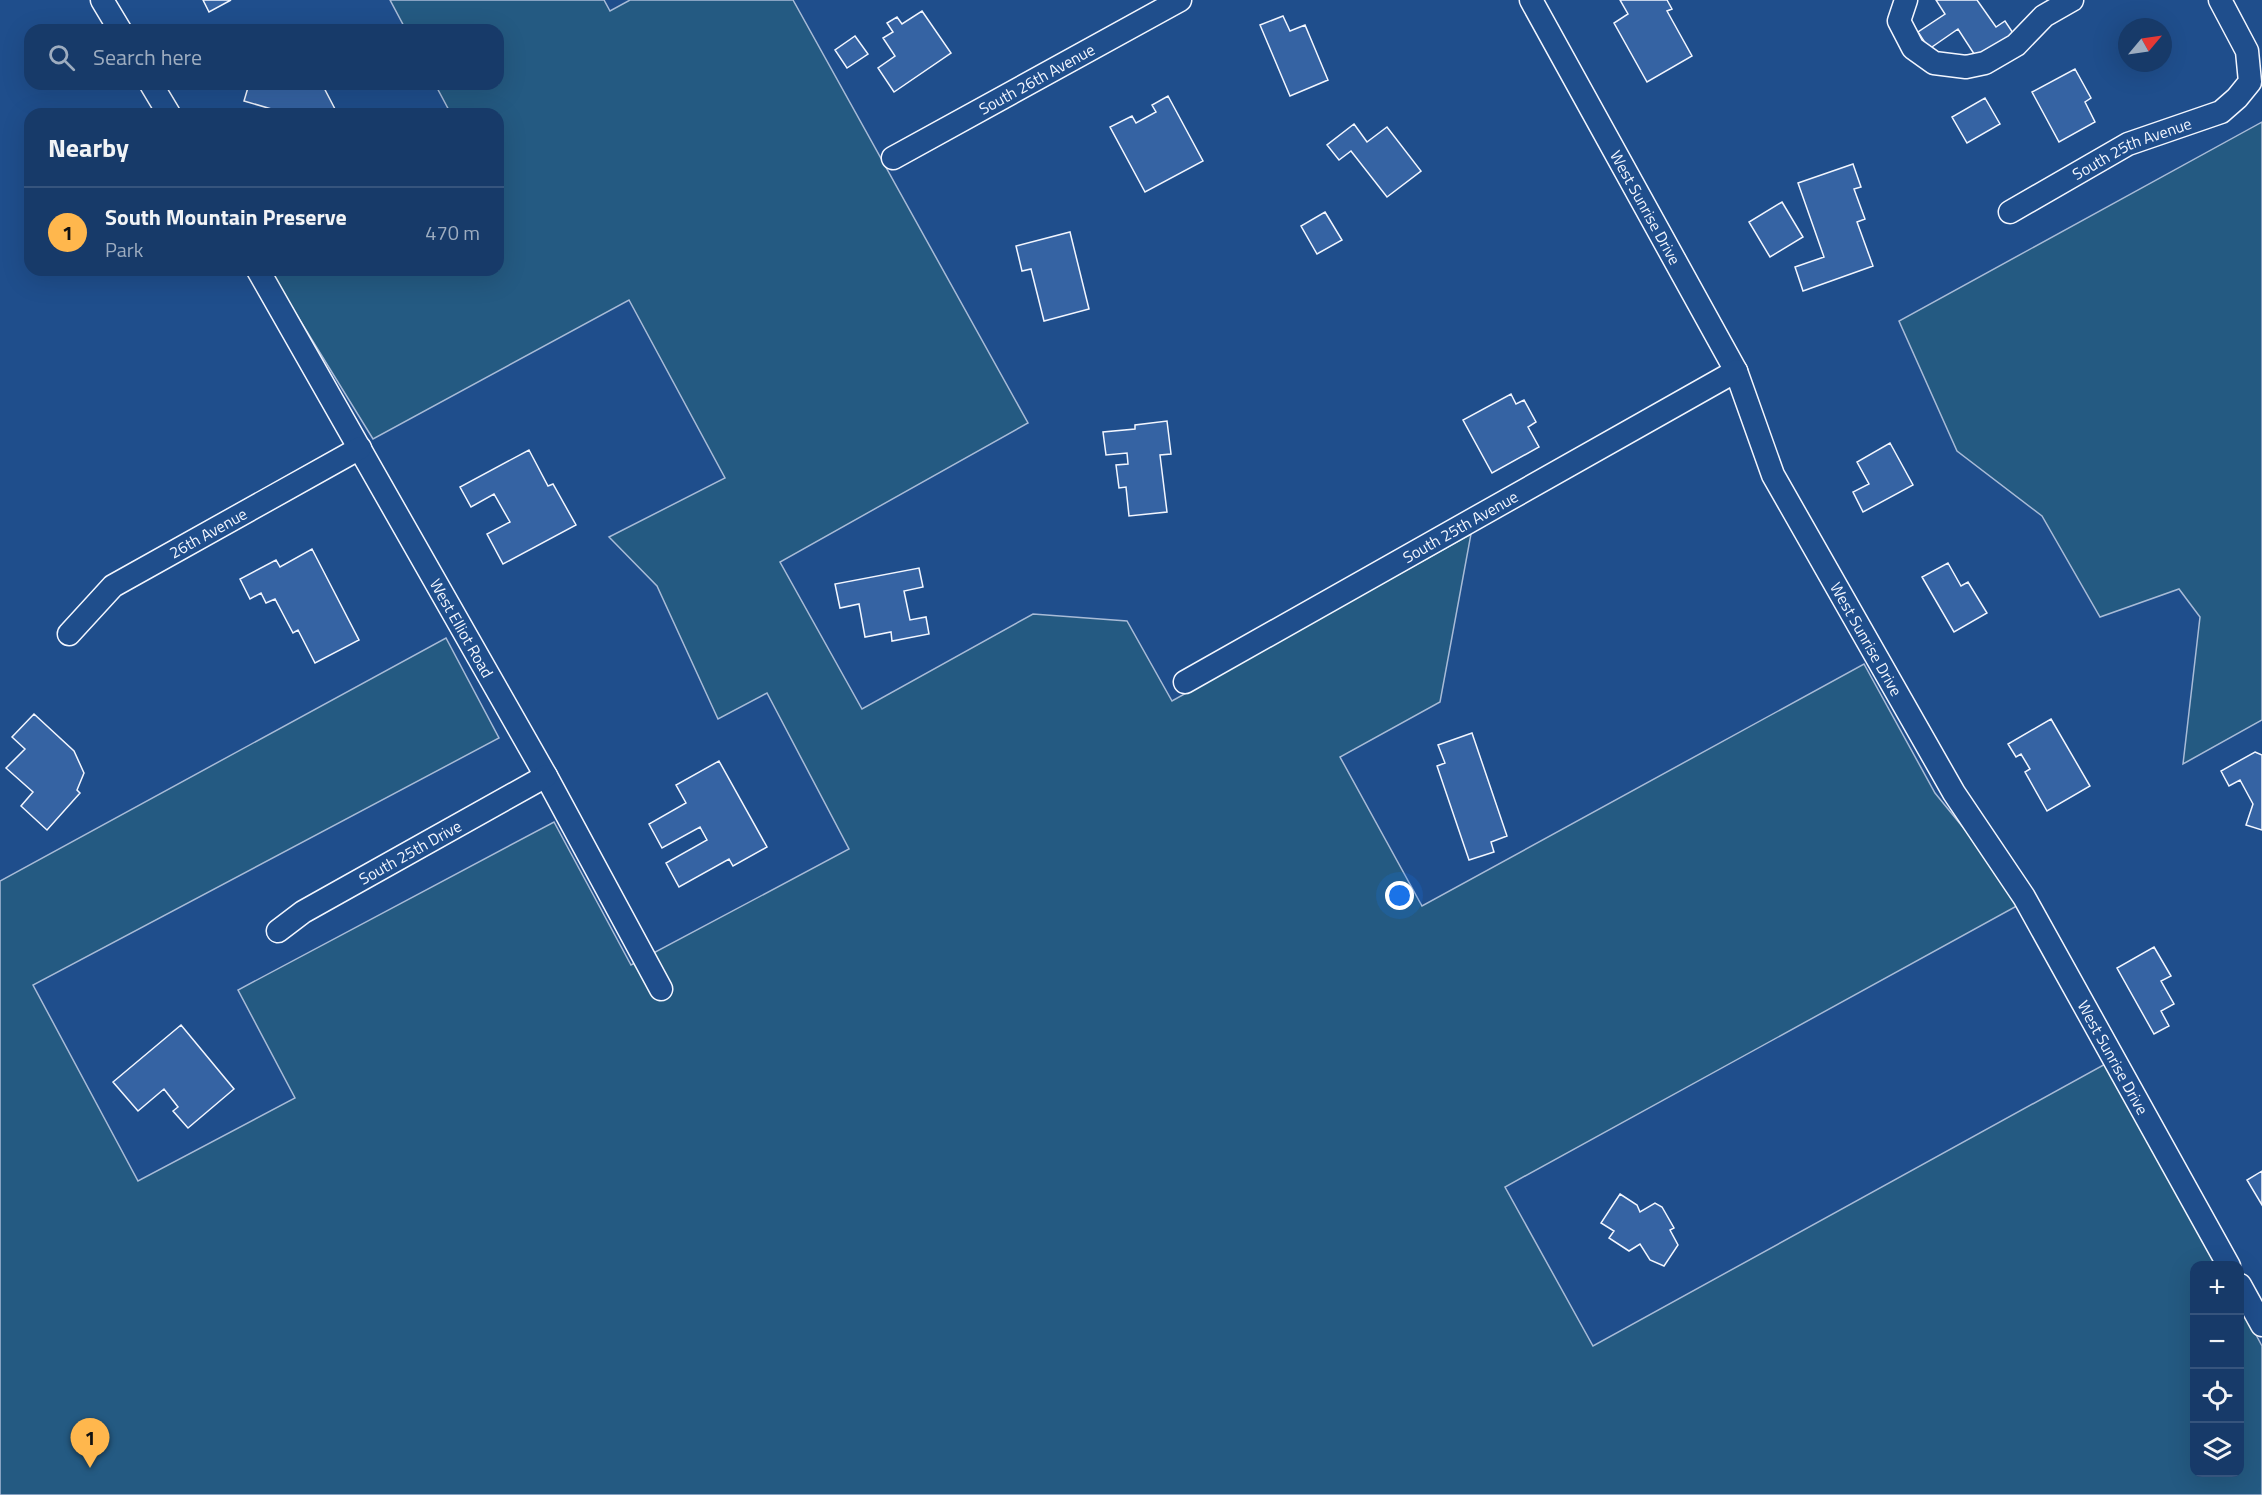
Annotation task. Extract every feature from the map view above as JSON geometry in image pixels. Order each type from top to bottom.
[{"type":"street","points":[[102,0],[116,24]]},
{"type":"street","name":"South 26th Avenue","points":[[893,158],[1180,0]]},
{"type":"street","name":"West Sunrise Drive","points":[[1531,0],[1736,371],[1773,475],[1954,793],[2024,897],[2226,1261]]},
{"type":"street","points":[[1906,0],[1899,21],[1913,48],[1934,63],[1966,67],[1984,63],[2016,45],[2044,16],[2072,0]]},
{"type":"street","name":"South 25th Avenue","points":[[2010,212],[2128,144],[2221,112],[2237,98],[2250,82],[2247,51],[2220,0]]},
{"type":"street","points":[[155,90],[165,108]]},
{"type":"street","name":"West Elliot Road","points":[[261,276],[546,776],[662,989]]},
{"type":"street","name":"South 25th Avenue","points":[[1185,682],[1736,371]]},
{"type":"street","name":"26th Avenue","points":[[69,634],[113,586],[360,448]]},
{"type":"street","name":"South 25th Drive","points":[[278,931],[303,912],[546,776]]},
{"type":"street","points":[[2244,1292],[2262,1325]]},
{"type":"shaded area","points":[[390,0],[604,0],[610,11],[630,0],[793,0],[1028,423],[780,562],[862,709],[1033,614],[1127,621],[1172,701],[1471,534],[1440,702],[1340,757],[1422,906],[1864,664],[1935,793],[2024,902],[1505,1187],[1593,1346],[2107,1063],[2216,1261],[2190,1261],[2190,1477],[2244,1477],[2244,1312],[2262,1346],[2262,1495],[0,1495],[0,881],[446,638],[499,738],[33,985],[138,1181],[295,1098],[238,990],[554,822],[631,965],[849,849],[767,693],[718,719],[657,586],[609,537],[725,478],[629,300],[373,439],[273,276],[504,276],[504,108],[448,108],[438,90],[504,90],[504,24],[403,24]]},
{"type":"shaded area","points":[[2262,122],[2262,720],[2183,764],[2200,617],[2179,589],[2100,617],[2042,516],[1957,451],[1899,321]]},
{"type":"building","points":[[203,0],[231,0],[209,12]]},
{"type":"building","points":[[1620,0],[1667,0],[1672,9],[1667,11],[1692,56],[1647,82],[1614,23],[1628,14]]},
{"type":"building","points":[[1936,0],[1977,0],[1996,27],[2005,21],[2015,36],[1978,60],[1958,29],[1929,49],[1918,32],[1945,14]]},
{"type":"building","points":[[922,11],[951,53],[894,92],[878,68],[895,56],[883,38],[893,32],[887,23],[897,17],[902,24]]},
{"type":"building","points":[[1283,16],[1290,31],[1305,25],[1328,80],[1290,96],[1260,25]]},
{"type":"building","points":[[855,36],[868,54],[847,68],[835,50]]},
{"type":"building","points":[[2075,69],[2091,98],[2085,102],[2095,122],[2059,142],[2032,92]]},
{"type":"building","points":[[247,90],[325,90],[334,108],[268,108],[244,101]]},
{"type":"building","points":[[1168,96],[1203,161],[1145,192],[1110,127],[1132,116],[1136,123],[1156,112],[1152,105]]},
{"type":"building","points":[[1985,98],[2000,124],[1967,143],[1952,117]]},
{"type":"building","points":[[1354,124],[1367,142],[1387,127],[1421,171],[1387,197],[1351,151],[1339,160],[1327,145]]},
{"type":"building","points":[[1853,164],[1861,187],[1854,189],[1865,219],[1857,222],[1873,266],[1803,291],[1795,267],[1824,257],[1798,183]]},
{"type":"building","points":[[1782,202],[1803,237],[1770,257],[1749,222]]},
{"type":"building","points":[[1325,212],[1342,240],[1317,254],[1301,226]]},
{"type":"building","points":[[1070,232],[1089,309],[1044,321],[1031,269],[1022,271],[1016,246]]},
{"type":"building","points":[[1511,394],[1516,404],[1524,400],[1536,422],[1528,427],[1539,447],[1492,473],[1463,420]]},
{"type":"building","points":[[1167,421],[1171,454],[1160,455],[1167,512],[1129,516],[1126,487],[1119,488],[1116,465],[1128,464],[1127,453],[1106,455],[1103,432],[1135,429],[1135,425]]},
{"type":"building","points":[[1890,443],[1913,485],[1863,512],[1853,492],[1869,484],[1857,462]]},
{"type":"building","points":[[529,450],[548,486],[553,484],[576,525],[503,564],[487,534],[510,522],[494,494],[471,507],[460,487]]},
{"type":"building","points":[[312,549],[359,640],[315,663],[298,630],[293,633],[275,599],[266,603],[261,593],[250,599],[240,579],[276,560],[280,567]]},
{"type":"building","points":[[1948,563],[1961,586],[1968,582],[1987,613],[1954,632],[1922,577]]},
{"type":"building","points":[[919,568],[923,587],[904,591],[910,620],[926,617],[929,634],[892,641],[891,632],[865,637],[859,604],[840,608],[835,584]]},
{"type":"building","points":[[34,714],[74,751],[84,773],[77,790],[80,793],[47,830],[21,806],[33,792],[6,768],[25,749],[12,737]]},
{"type":"building","points":[[2051,719],[2090,786],[2047,811],[2025,772],[2030,769],[2021,754],[2016,757],[2008,744]]},
{"type":"building","points":[[1472,733],[1507,836],[1491,842],[1494,852],[1469,860],[1437,766],[1445,763],[1438,745]]},
{"type":"building","points":[[2255,752],[2262,755],[2262,830],[2246,825],[2253,804],[2240,780],[2229,786],[2221,771]]},
{"type":"building","points":[[719,761],[767,847],[733,866],[729,859],[679,887],[666,863],[707,840],[700,827],[662,848],[649,824],[686,803],[676,785]]},
{"type":"building","points":[[2154,947],[2171,976],[2161,981],[2174,1004],[2161,1011],[2169,1026],[2154,1034],[2117,968]]},
{"type":"building","points":[[181,1025],[234,1089],[188,1128],[173,1111],[178,1107],[164,1089],[138,1111],[113,1082]]},
{"type":"building","points":[[2262,1171],[2262,1205],[2247,1180]]},
{"type":"building","points":[[1620,1194],[1637,1205],[1640,1212],[1655,1203],[1662,1207],[1674,1228],[1670,1230],[1678,1245],[1664,1266],[1650,1260],[1640,1244],[1629,1251],[1609,1238],[1614,1231],[1601,1223]]},
{"type":"place","name":"South Mountain Preserve","points":[[90,1468]]}]
